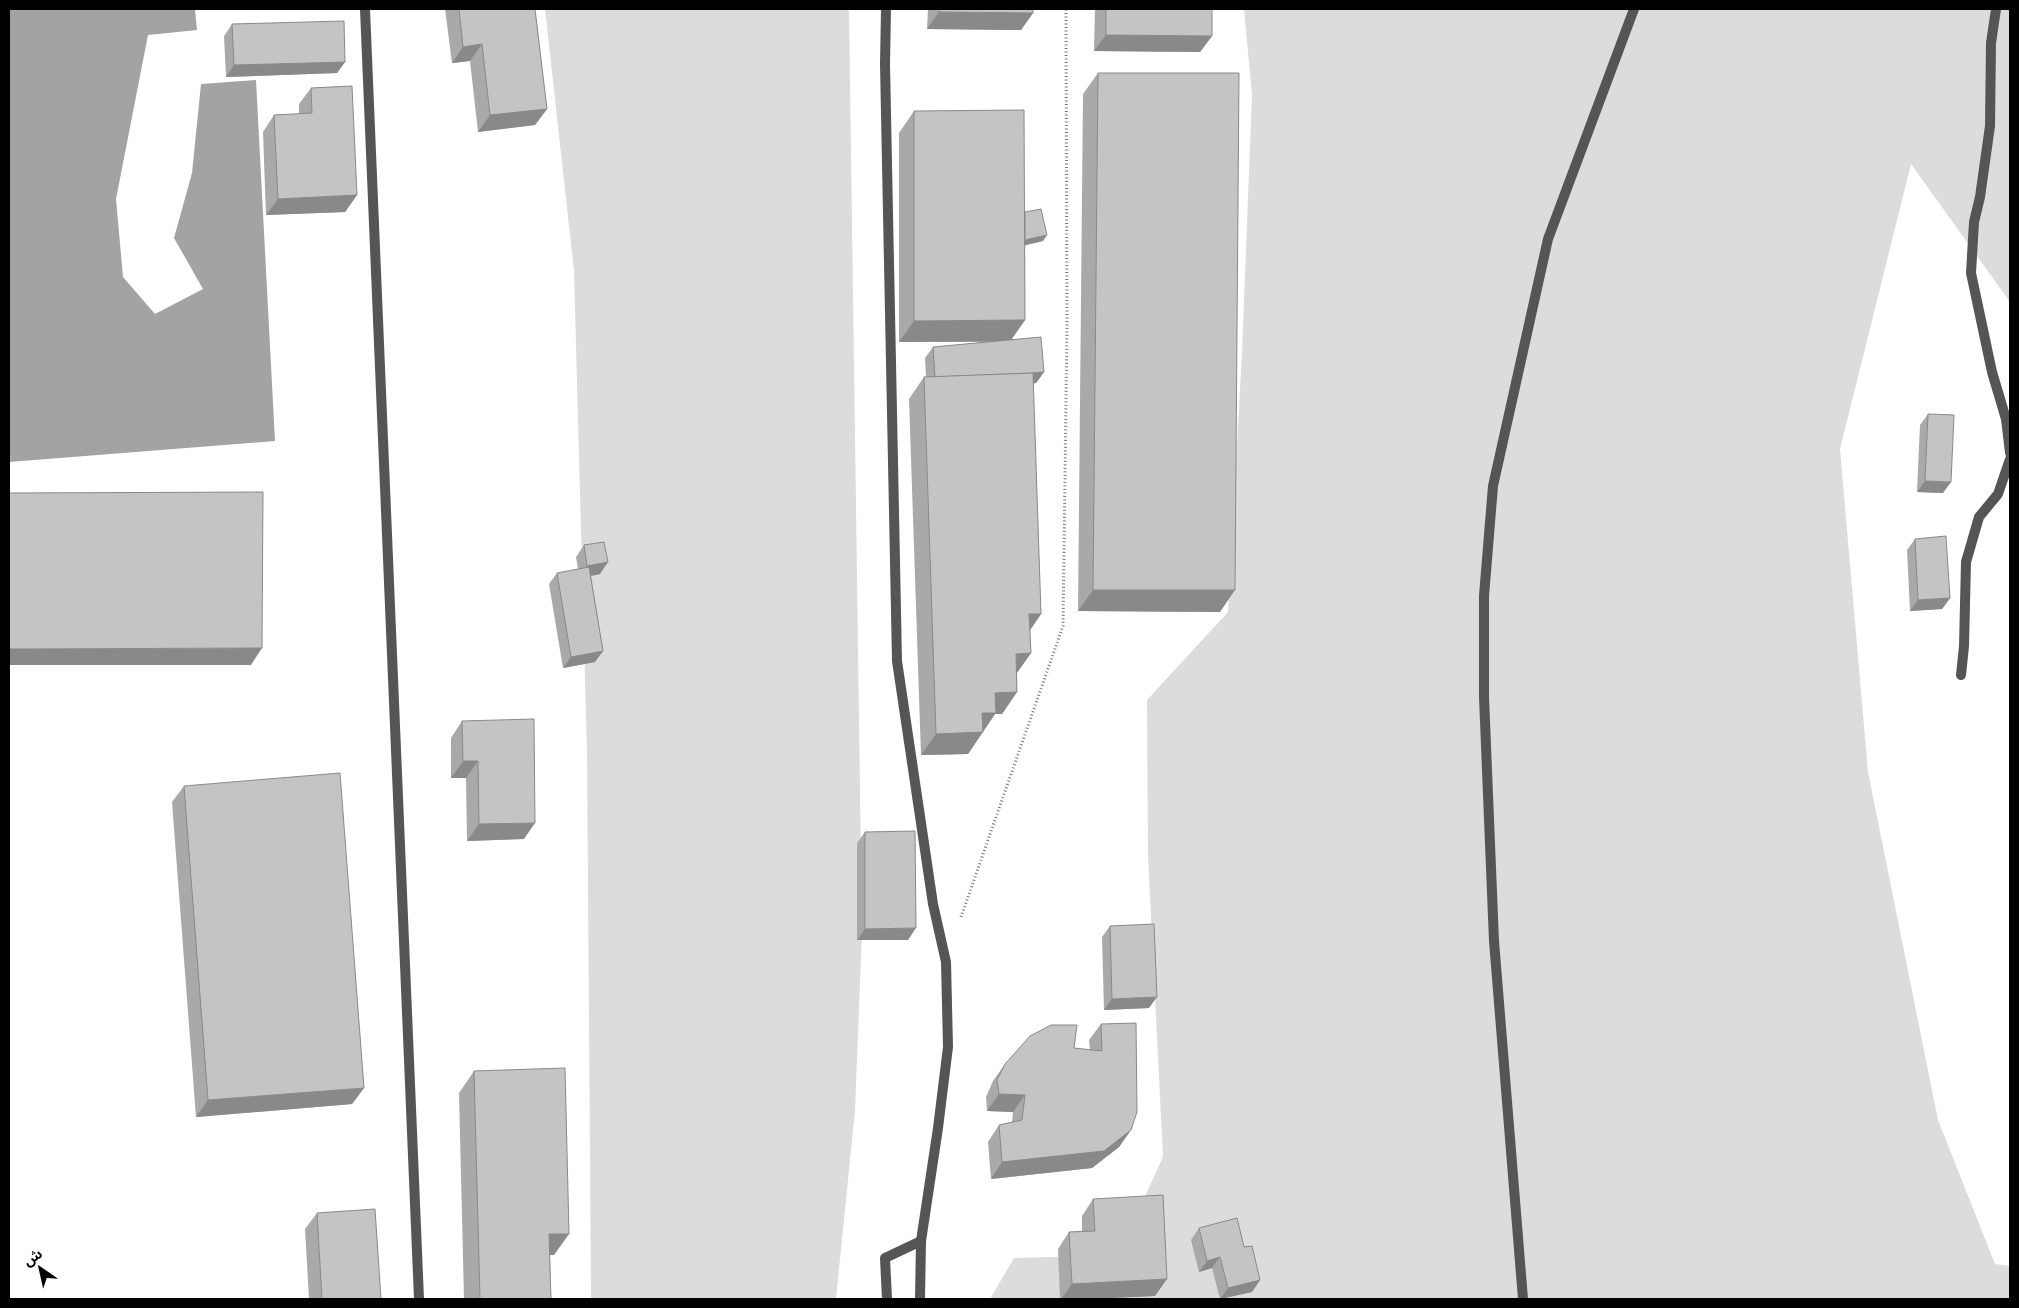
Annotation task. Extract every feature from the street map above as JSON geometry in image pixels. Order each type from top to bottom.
[{"type":"street","points":[[365,9],[419,1299]]},
{"type":"street","points":[[886,9],[885,74],[897,661],[933,904],[946,962],[948,1047],[938,1128],[920,1241],[920,1299]]},
{"type":"street","points":[[1523,1299],[1494,941],[1484,697],[1484,596],[1493,486],[1548,239],[1634,9]]},
{"type":"street","points":[[1996,9],[1991,42],[1990,126],[1980,197],[1974,222],[1971,273],[1992,372],[2006,419],[2010,453]]},
{"type":"street","points":[[1961,675],[1964,646],[1966,562],[1979,517],[1998,494],[2010,459]]},
{"type":"street","points":[[887,1299],[885,1258],[920,1241]]},
{"type":"path","points":[[959,925],[1063,626],[1067,326],[1066,9]]},
{"type":"shaded area","points":[[9,9],[195,9],[197,30],[148,35],[116,199],[123,277],[155,314],[203,289],[174,238],[192,173],[201,84],[256,80],[275,441],[9,462]]},
{"type":"shaded area","points":[[545,9],[849,9],[862,932],[855,1110],[836,1299],[591,1299],[587,753],[574,271]]},
{"type":"shaded area","points":[[1244,9],[2010,9],[2010,302],[1911,164],[1840,449],[1868,772],[1938,1120],[1995,1264],[2010,1266],[2010,1299],[990,1299],[1014,1258],[1118,1255],[1163,1157],[1148,856],[1147,700],[1228,612],[1242,352],[1252,95]]},
{"type":"building","points":[[459,9],[535,9],[547,109],[490,115],[482,44],[463,47]]},
{"type":"building","points":[[939,9],[1033,9],[1033,13],[939,12]]},
{"type":"building","points":[[1106,9],[1212,9],[1212,36],[1106,35]]},
{"type":"building","points":[[344,21],[345,62],[234,65],[232,24]]},
{"type":"building","points":[[1098,73],[1239,73],[1235,590],[1093,590]]},
{"type":"building","points":[[352,86],[357,195],[278,199],[274,115],[312,113],[311,88]]},
{"type":"building","points":[[1024,110],[1025,320],[914,321],[914,111]]},
{"type":"building","points":[[1041,209],[1047,235],[1025,240],[1025,212]]},
{"type":"building","points":[[1041,337],[1044,372],[935,377],[933,347]]},
{"type":"building","points":[[1033,373],[1041,614],[1029,614],[1031,653],[1016,654],[1017,692],[995,693],[996,713],[982,713],[983,732],[936,734],[924,377]]},
{"type":"building","points":[[1928,414],[1954,415],[1951,482],[1925,481]]},
{"type":"building","points":[[263,492],[262,648],[9,649],[9,493]]},
{"type":"building","points":[[1946,536],[1950,598],[1918,600],[1915,539]]},
{"type":"building","points":[[604,542],[608,562],[587,566],[584,545]]},
{"type":"building","points":[[589,567],[603,651],[571,657],[557,573]]},
{"type":"building","points":[[534,719],[535,823],[479,824],[478,761],[463,761],[462,721]]},
{"type":"building","points":[[340,773],[364,1088],[208,1100],[184,786]]},
{"type":"building","points":[[915,831],[916,928],[865,929],[865,832]]},
{"type":"building","points":[[1154,924],[1157,997],[1112,999],[1110,926]]},
{"type":"building","points":[[1136,1023],[1137,1112],[1131,1130],[1104,1151],[1002,1162],[999,1125],[1022,1120],[1025,1095],[999,1094],[997,1080],[1005,1064],[1030,1036],[1051,1025],[1077,1025],[1074,1048],[1102,1051],[1101,1024]]},
{"type":"building","points":[[565,1068],[569,1234],[549,1234],[551,1299],[480,1299],[474,1071]]},
{"type":"building","points":[[1163,1195],[1167,1279],[1072,1284],[1069,1232],[1095,1231],[1093,1199]]},
{"type":"building","points":[[375,1209],[381,1299],[322,1299],[317,1213]]},
{"type":"building","points":[[1237,1218],[1244,1247],[1252,1246],[1260,1280],[1228,1288],[1220,1257],[1207,1261],[1199,1228]]}]
